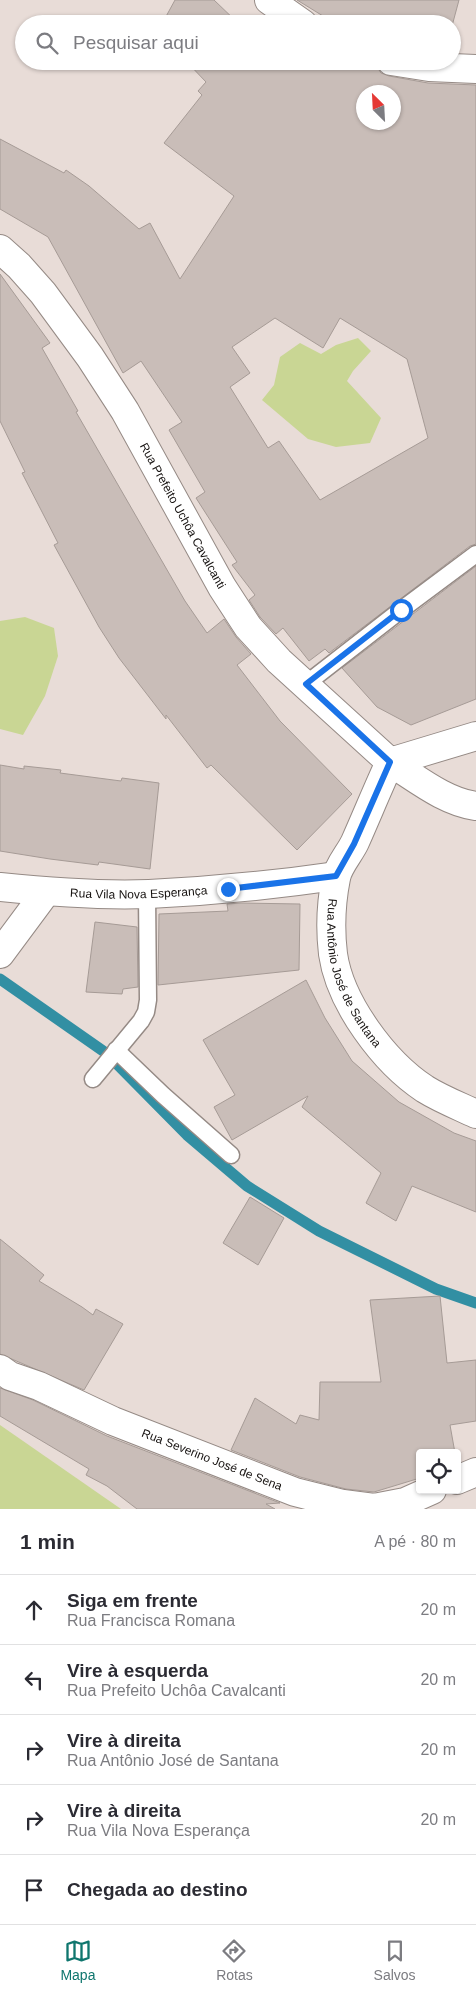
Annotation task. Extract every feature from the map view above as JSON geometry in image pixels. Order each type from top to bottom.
[{"type":"street","points":[[269,0],[290,15]]},
{"type":"street","points":[[461,68],[476,69]]},
{"type":"street","name":"Rua Prefeito Uchôa Cavalcanti","points":[[0,249],[19,266],[43,293],[90,357],[125,411],[222,587],[248,626],[278,661],[306,684],[390,762],[449,798],[476,806]]},
{"type":"street","points":[[390,762],[476,736]]},
{"type":"street","name":"Rua Antônio José de Santana","points":[[390,762],[354,844],[336,876],[331,921],[334,955],[341,980],[352,1005],[373,1040],[402,1071],[426,1089],[476,1114]]},
{"type":"street","name":"Rua Vila Nova Esperança","points":[[0,888],[46,892],[147,894],[228,889],[336,876]]},
{"type":"street","points":[[0,954],[46,892]]},
{"type":"street","name":"Rua Severino José de Sena","points":[[0,1369],[10,1376],[39,1386],[113,1420],[295,1492],[343,1504],[374,1508],[404,1502],[423,1494]]},
{"type":"street","points":[[461,1478],[476,1472]]},
{"type":"lane","points":[[306,684],[476,554]]},
{"type":"lane","points":[[93,1080],[146,1012],[148,1000],[147,894]]},
{"type":"lane","points":[[116,1050],[162,1095],[231,1155]]},
{"type":"green space","points":[[358,338],[371,351],[353,371],[347,381],[381,418],[370,443],[336,447],[308,439],[262,400],[274,385],[280,357],[300,343],[321,354],[336,345]]},
{"type":"green space","points":[[25,617],[54,628],[58,656],[45,696],[23,735],[0,729],[0,621]]},
{"type":"green space","points":[[0,1425],[121,1509],[0,1509]]},
{"type":"building","points":[[175,0],[214,0],[230,15],[167,15]]},
{"type":"building","points":[[297,0],[459,0],[455,15],[321,15]]},
{"type":"building","points":[[195,70],[379,70],[381,73],[389,76],[428,83],[476,85],[476,544],[470,546],[329,653],[325,649],[309,661],[283,628],[276,634],[260,617],[249,600],[255,595],[232,565],[237,562],[196,498],[205,492],[169,430],[182,422],[141,361],[123,373],[48,237],[0,209],[0,139],[64,173],[66,170],[89,186],[139,229],[150,223],[180,279],[234,196],[164,143],[202,95],[198,91],[206,82]],"holes":[[[275,318],[323,348],[340,318],[407,359],[428,438],[320,500],[279,441],[268,448],[230,387],[250,373],[232,347]]]},
{"type":"building","points":[[0,274],[50,343],[42,348],[78,411],[76,412],[185,601],[207,633],[224,619],[251,654],[237,665],[280,721],[352,794],[297,850],[211,765],[207,768],[166,715],[166,719],[119,658],[99,627],[54,545],[58,543],[22,473],[25,472],[0,421]]},
{"type":"building","points":[[476,566],[476,699],[411,725],[377,707],[342,668]]},
{"type":"building","points":[[0,765],[24,769],[24,766],[61,770],[60,773],[121,781],[122,778],[159,783],[150,869],[99,862],[98,865],[0,851]]},
{"type":"building","points":[[227,904],[300,904],[299,970],[158,985],[159,914],[228,911]]},
{"type":"building","points":[[95,922],[137,927],[138,987],[123,989],[122,994],[86,992]]},
{"type":"building","points":[[306,980],[325,1018],[352,1061],[399,1102],[454,1133],[476,1141],[476,1212],[412,1186],[396,1221],[366,1203],[381,1173],[302,1107],[308,1096],[232,1140],[214,1107],[235,1095],[203,1040]]},
{"type":"building","points":[[250,1197],[284,1218],[258,1265],[223,1243]]},
{"type":"building","points":[[0,1239],[44,1275],[39,1281],[93,1315],[96,1309],[123,1324],[84,1390],[0,1354]]},
{"type":"building","points":[[440,1296],[447,1363],[476,1360],[476,1421],[450,1425],[454,1449],[416,1449],[416,1479],[374,1492],[346,1489],[300,1477],[231,1450],[255,1398],[296,1424],[300,1415],[319,1420],[320,1382],[381,1382],[370,1300]]},
{"type":"building","points":[[0,1388],[33,1400],[107,1436],[280,1503],[266,1504],[275,1509],[137,1509],[107,1486],[86,1475],[89,1469],[0,1416]]},
{"type":"waterway","points":[[0,979],[106,1053],[187,1135],[247,1186],[319,1231],[436,1289],[476,1303]]},
{"type":"route","points":[[228,889],[336,876],[354,844],[390,762],[306,684],[401,610]]}]
